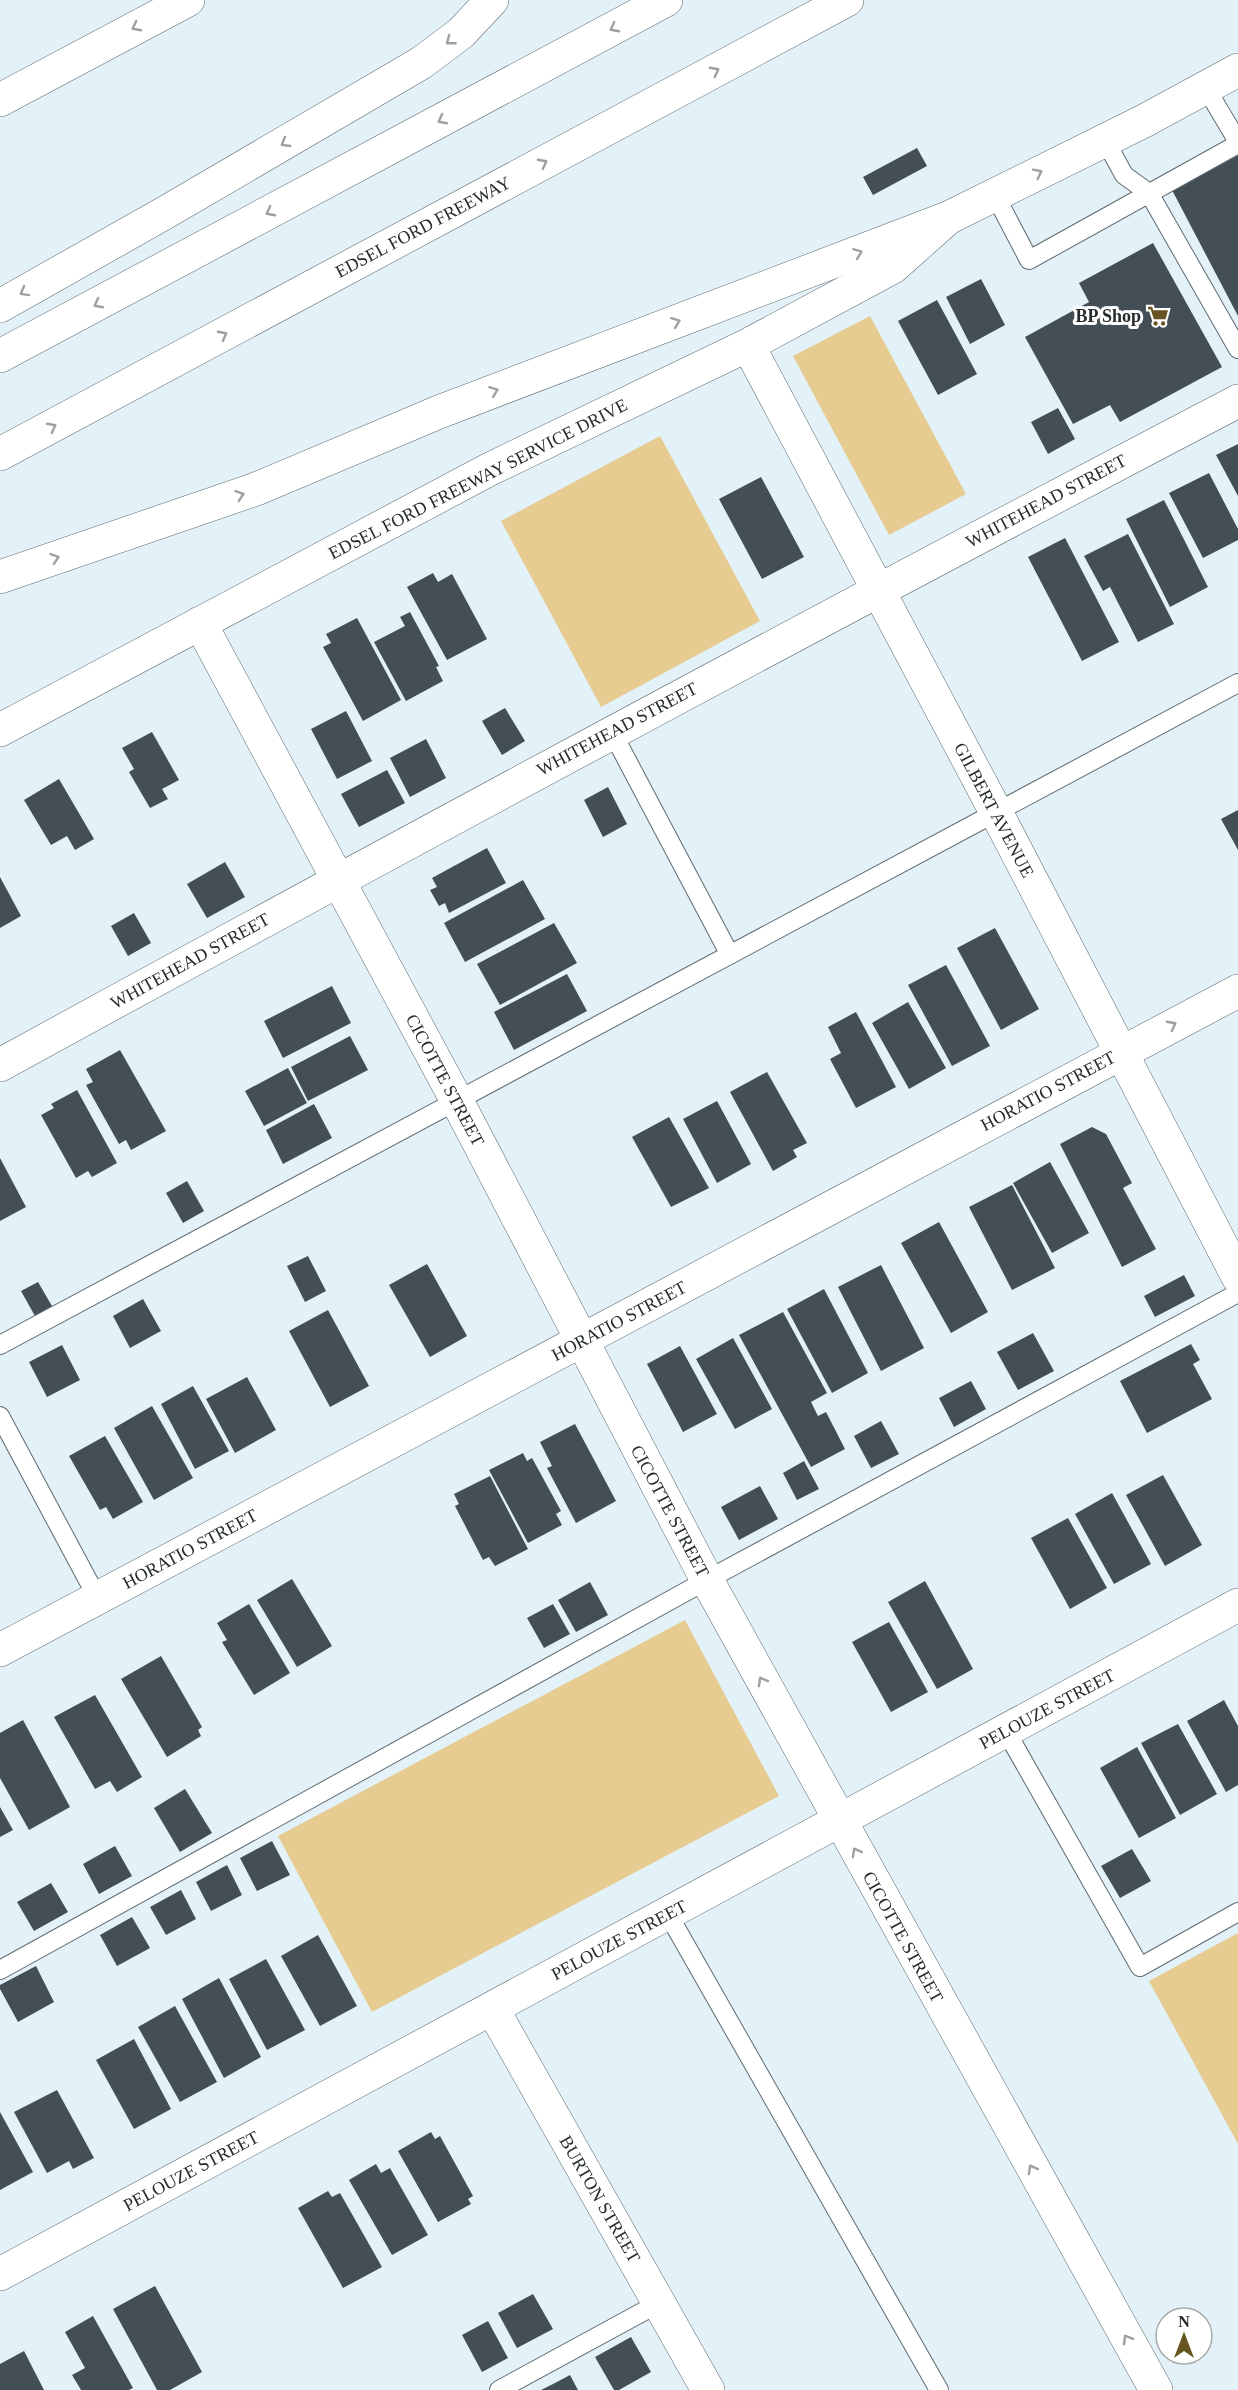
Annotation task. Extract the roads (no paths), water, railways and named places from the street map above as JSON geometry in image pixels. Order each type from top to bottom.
[{"type":"main road","points":[[0,100],[188,0]]},
{"type":"main road","points":[[0,306],[168,212],[421,63],[461,33],[492,0]]},
{"type":"main road","points":[[0,356],[666,0]]},
{"type":"main road","name":"EDSEL FORD FREEWAY","points":[[0,454],[847,0]]},
{"type":"main road","points":[[0,577],[256,489],[439,411],[948,218],[1105,140],[1238,70]]},
{"type":"main road","name":"EDSEL FORD FREEWAY SERVICE DRIVE","points":[[0,730],[490,469],[748,345],[893,267],[948,218]]},
{"type":"main road","name":"GILBERT AVENUE","points":[[748,345],[876,590],[996,812],[1238,1277]]},
{"type":"main road","name":"WHITEHEAD STREET","points":[[0,1065],[876,590],[1238,401]]},
{"type":"main road","name":"CICOTTE STREET","points":[[200,623],[457,1101],[707,1580],[839,1822],[1156,2390]]},
{"type":"main road","name":"HORATIO STREET","points":[[0,1650],[1238,991]]},
{"type":"main road","name":"PELOUZE STREET","points":[[0,2274],[1238,1605]]},
{"type":"main road","name":"BURTON STREET","points":[[492,2008],[708,2390]]},
{"type":"lane","points":[[995,195],[1029,260],[1238,143],[1206,88]]},
{"type":"lane","points":[[1105,140],[1124,175],[1149,193],[1236,339]]},
{"type":"lane","points":[[0,1345],[1238,683]]},
{"type":"lane","points":[[612,732],[730,955]]},
{"type":"lane","points":[[0,1970],[707,1580],[1238,1293]]},
{"type":"lane","points":[[0,1416],[98,1599]]},
{"type":"lane","points":[[1006,1731],[1140,1967],[1238,1912]]},
{"type":"lane","points":[[669,1914],[939,2390]]},
{"type":"lane","points":[[499,2390],[659,2303]]},
{"type":"place","name":"BP Shop","points":[[1158,316]]}]
